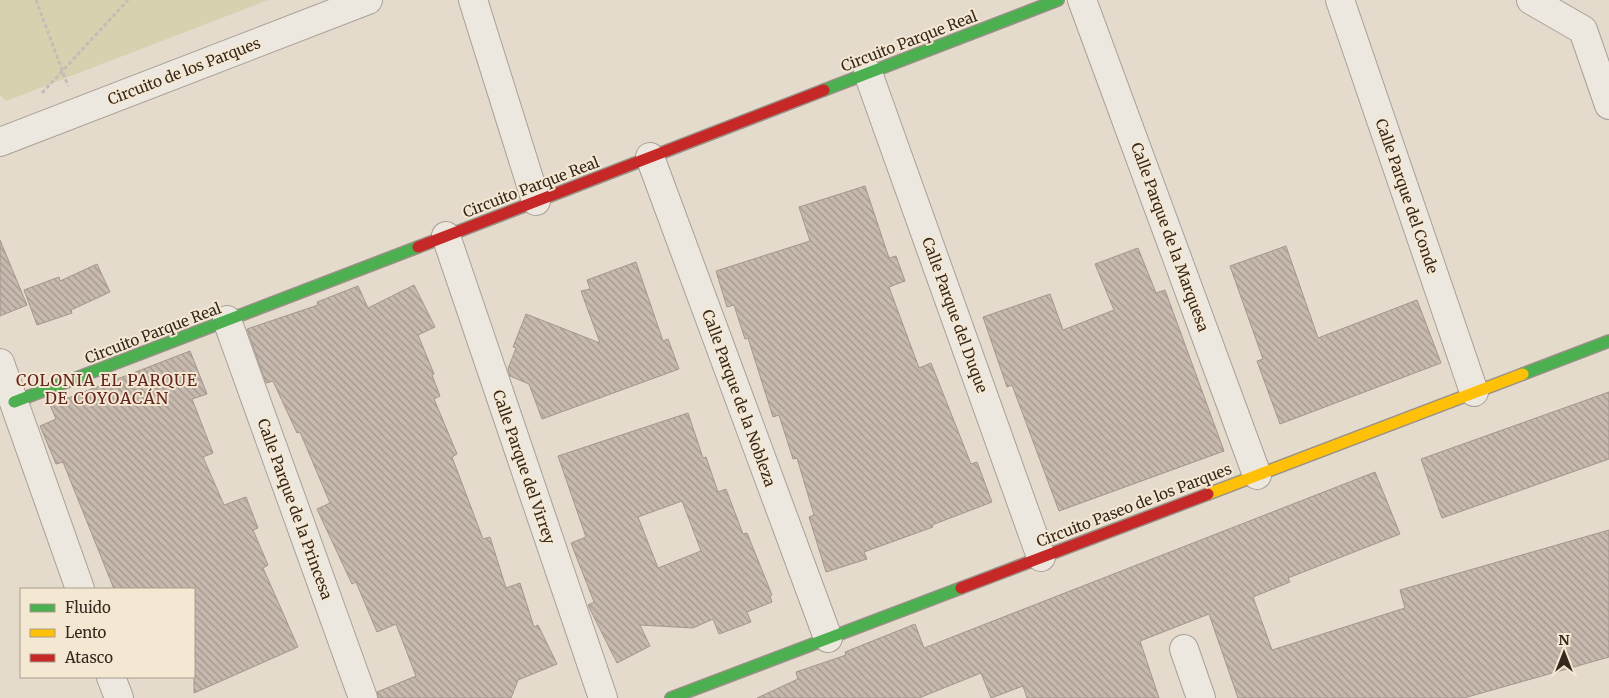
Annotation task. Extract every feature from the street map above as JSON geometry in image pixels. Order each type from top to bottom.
[{"type":"street","name":"Circuito de los Parques","points":[[0,142],[368,0]]},
{"type":"street","points":[[473,0],[536,201]]},
{"type":"street","name":"Circuito Parque Real","points":[[14,402],[1058,0]]},
{"type":"street","name":"Calle Parque de la Marquesa","points":[[1082,0],[1257,475]]},
{"type":"street","name":"Calle Parque del Conde","points":[[1340,0],[1474,392]]},
{"type":"street","points":[[1531,0],[1583,30],[1609,106]]},
{"type":"street","name":"Calle Parque del Duque","points":[[868,73],[1041,557]]},
{"type":"street","name":"Calle Parque de la Nobleza","points":[[650,157],[828,638]]},
{"type":"street","name":"Calle Parque del Virrey","points":[[446,236],[603,698]]},
{"type":"street","name":"Calle Parque de la Princesa","points":[[227,320],[363,698]]},
{"type":"street","name":"Circuito Paseo de los Parques","points":[[670,698],[1609,341]]},
{"type":"street","points":[[0,363],[80,588]]},
{"type":"street","points":[[1184,649],[1202,698]]},
{"type":"street","points":[[111,678],[119,698]]},
{"type":"path","points":[[36,0],[78,112]]},
{"type":"path","points":[[37,99],[128,0]]},
{"type":"shaded area","points":[[0,0],[268,0],[6,101],[0,95]]},
{"type":"building","points":[[865,186],[889,258],[896,256],[905,281],[889,287],[919,368],[931,363],[971,464],[977,462],[992,502],[932,525],[933,527],[864,552],[867,559],[826,572],[809,517],[814,515],[797,458],[793,459],[779,415],[773,417],[748,338],[745,339],[734,305],[727,307],[716,271],[810,241],[799,207]]},
{"type":"building","points":[[0,240],[27,305],[0,316]]},
{"type":"building","points":[[1286,246],[1318,338],[1417,300],[1441,363],[1280,424],[1257,361],[1263,359],[1230,266]]},
{"type":"building","points":[[1138,248],[1156,293],[1165,290],[1224,451],[1059,511],[1012,385],[1007,387],[983,317],[1050,294],[1063,330],[1114,310],[1095,264]]},
{"type":"building","points":[[636,262],[663,341],[668,339],[679,369],[542,419],[529,384],[510,376],[508,369],[516,348],[513,347],[526,314],[600,343],[581,291],[590,289],[587,280]]},
{"type":"building","points":[[97,264],[110,292],[71,310],[72,313],[37,325],[24,290],[59,277],[60,281]]},
{"type":"building","points":[[414,285],[435,327],[418,335],[434,374],[432,375],[440,396],[434,399],[457,454],[452,457],[483,539],[490,537],[506,588],[520,583],[534,627],[538,625],[557,664],[518,680],[511,698],[378,698],[377,692],[416,676],[396,624],[377,632],[356,582],[352,584],[317,509],[330,503],[300,432],[297,433],[273,381],[266,383],[247,329],[318,305],[317,302],[358,286],[368,308]]},
{"type":"building","points":[[190,351],[207,394],[192,399],[213,453],[203,457],[224,505],[246,497],[258,528],[253,530],[268,565],[263,568],[298,647],[194,693],[195,588],[114,588],[63,462],[56,464],[40,426],[56,419],[50,405]]},
{"type":"building","points":[[1609,392],[1609,459],[1442,518],[1421,459]]},
{"type":"building","points":[[688,413],[703,458],[706,457],[718,492],[726,489],[743,534],[747,533],[772,595],[770,596],[772,602],[747,612],[751,622],[719,634],[713,619],[693,628],[640,625],[650,646],[617,663],[588,605],[594,602],[571,543],[586,537],[558,456]],"holes":[[[682,501],[701,551],[658,568],[638,517]]]},
{"type":"building","points":[[1375,472],[1400,534],[1288,578],[1290,582],[1253,597],[1272,650],[1405,608],[1400,590],[1609,530],[1609,657],[1464,698],[1238,698],[1209,614],[1140,641],[1159,698],[1027,698],[1023,686],[991,698],[981,673],[919,698],[757,698],[798,679],[796,672],[846,655],[845,652],[915,624],[924,648]]},
{"type":"traffic: fast","points":[[824,90],[1058,0]]},
{"type":"traffic: fast","points":[[14,402],[418,247]]},
{"type":"traffic: fast","points":[[1523,374],[1609,341]]},
{"type":"traffic: fast","points":[[671,698],[961,588]]},
{"type":"traffic: slow","points":[[1208,494],[1523,374]]},
{"type":"traffic: jam","points":[[418,247],[824,90]]},
{"type":"traffic: jam","points":[[961,588],[1208,494]]},
{"type":"district","name":"COLONIA EL PARQUE DE COYOACÁN","points":[[107,389]]}]
